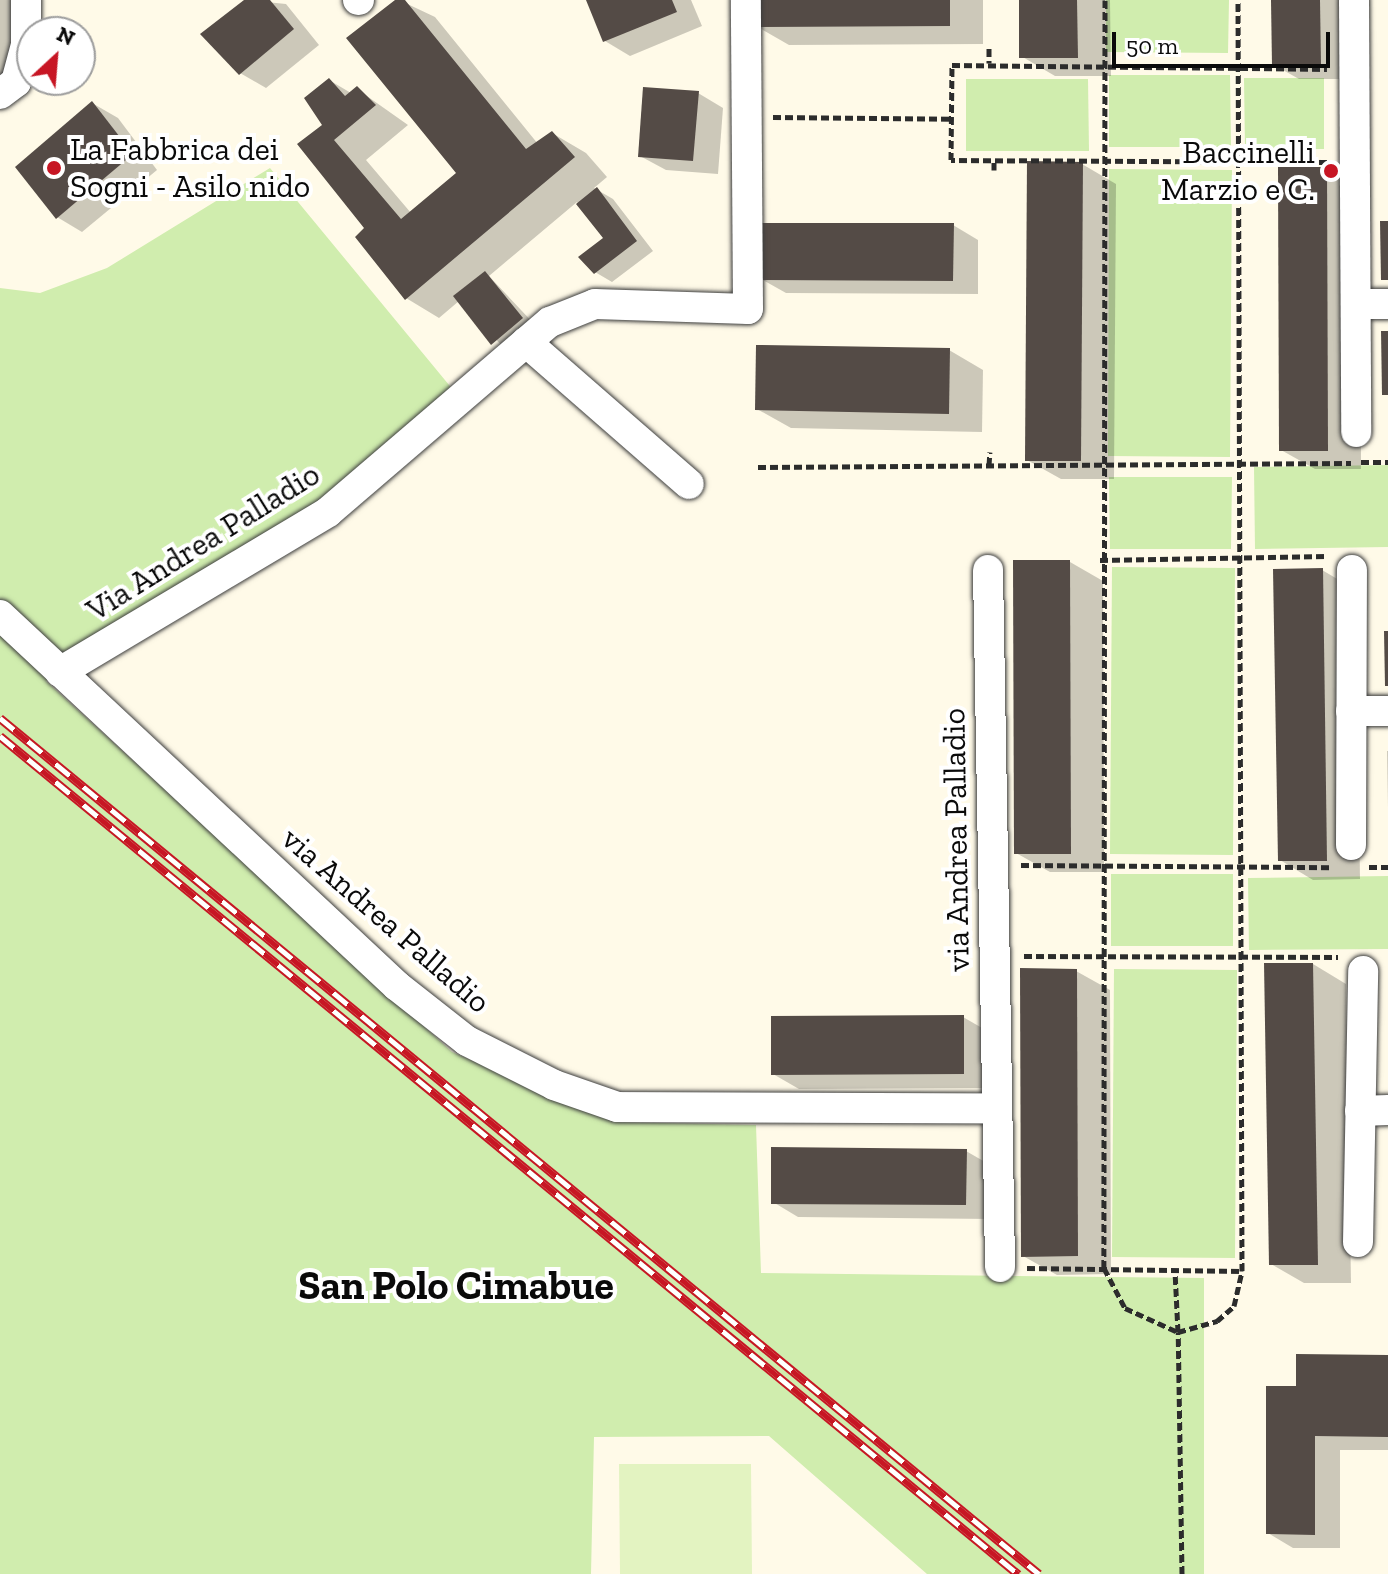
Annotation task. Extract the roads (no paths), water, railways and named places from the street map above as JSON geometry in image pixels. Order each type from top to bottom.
[{"type":"street","points":[[0,94],[16,82],[26,45],[26,0]]},
{"type":"street","name":"Via Andrea Palladio","points":[[60,672],[328,512],[550,322],[595,304],[748,309],[746,0]]},
{"type":"street","points":[[1354,0],[1356,432]]},
{"type":"street","points":[[1357,304],[1388,304]]},
{"type":"street","points":[[526,342],[689,484]]},
{"type":"street","points":[[1345,563],[1351,711],[1346,859]]},
{"type":"street","name":"via Andrea Palladio","points":[[988,570],[1000,1267]]},
{"type":"street","name":"via Andrea Palladio","points":[[0,615],[397,986],[467,1041],[554,1085],[617,1107],[996,1108]]},
{"type":"street","points":[[1351,711],[1388,711]]},
{"type":"street","points":[[1355,964],[1374,1110],[1358,1242]]},
{"type":"railway","points":[[0,718],[1039,1574]]},
{"type":"railway","points":[[0,736],[1018,1574]]},
{"type":"place","name":"La Fabbrica dei Sogni - Asilo nido","points":[[54,168]]},
{"type":"place","name":"Baccinelli Marzio e C.","points":[[1331,171]]},
{"type":"district","name":"San Polo Cimabue","points":[[456,1285]]}]
